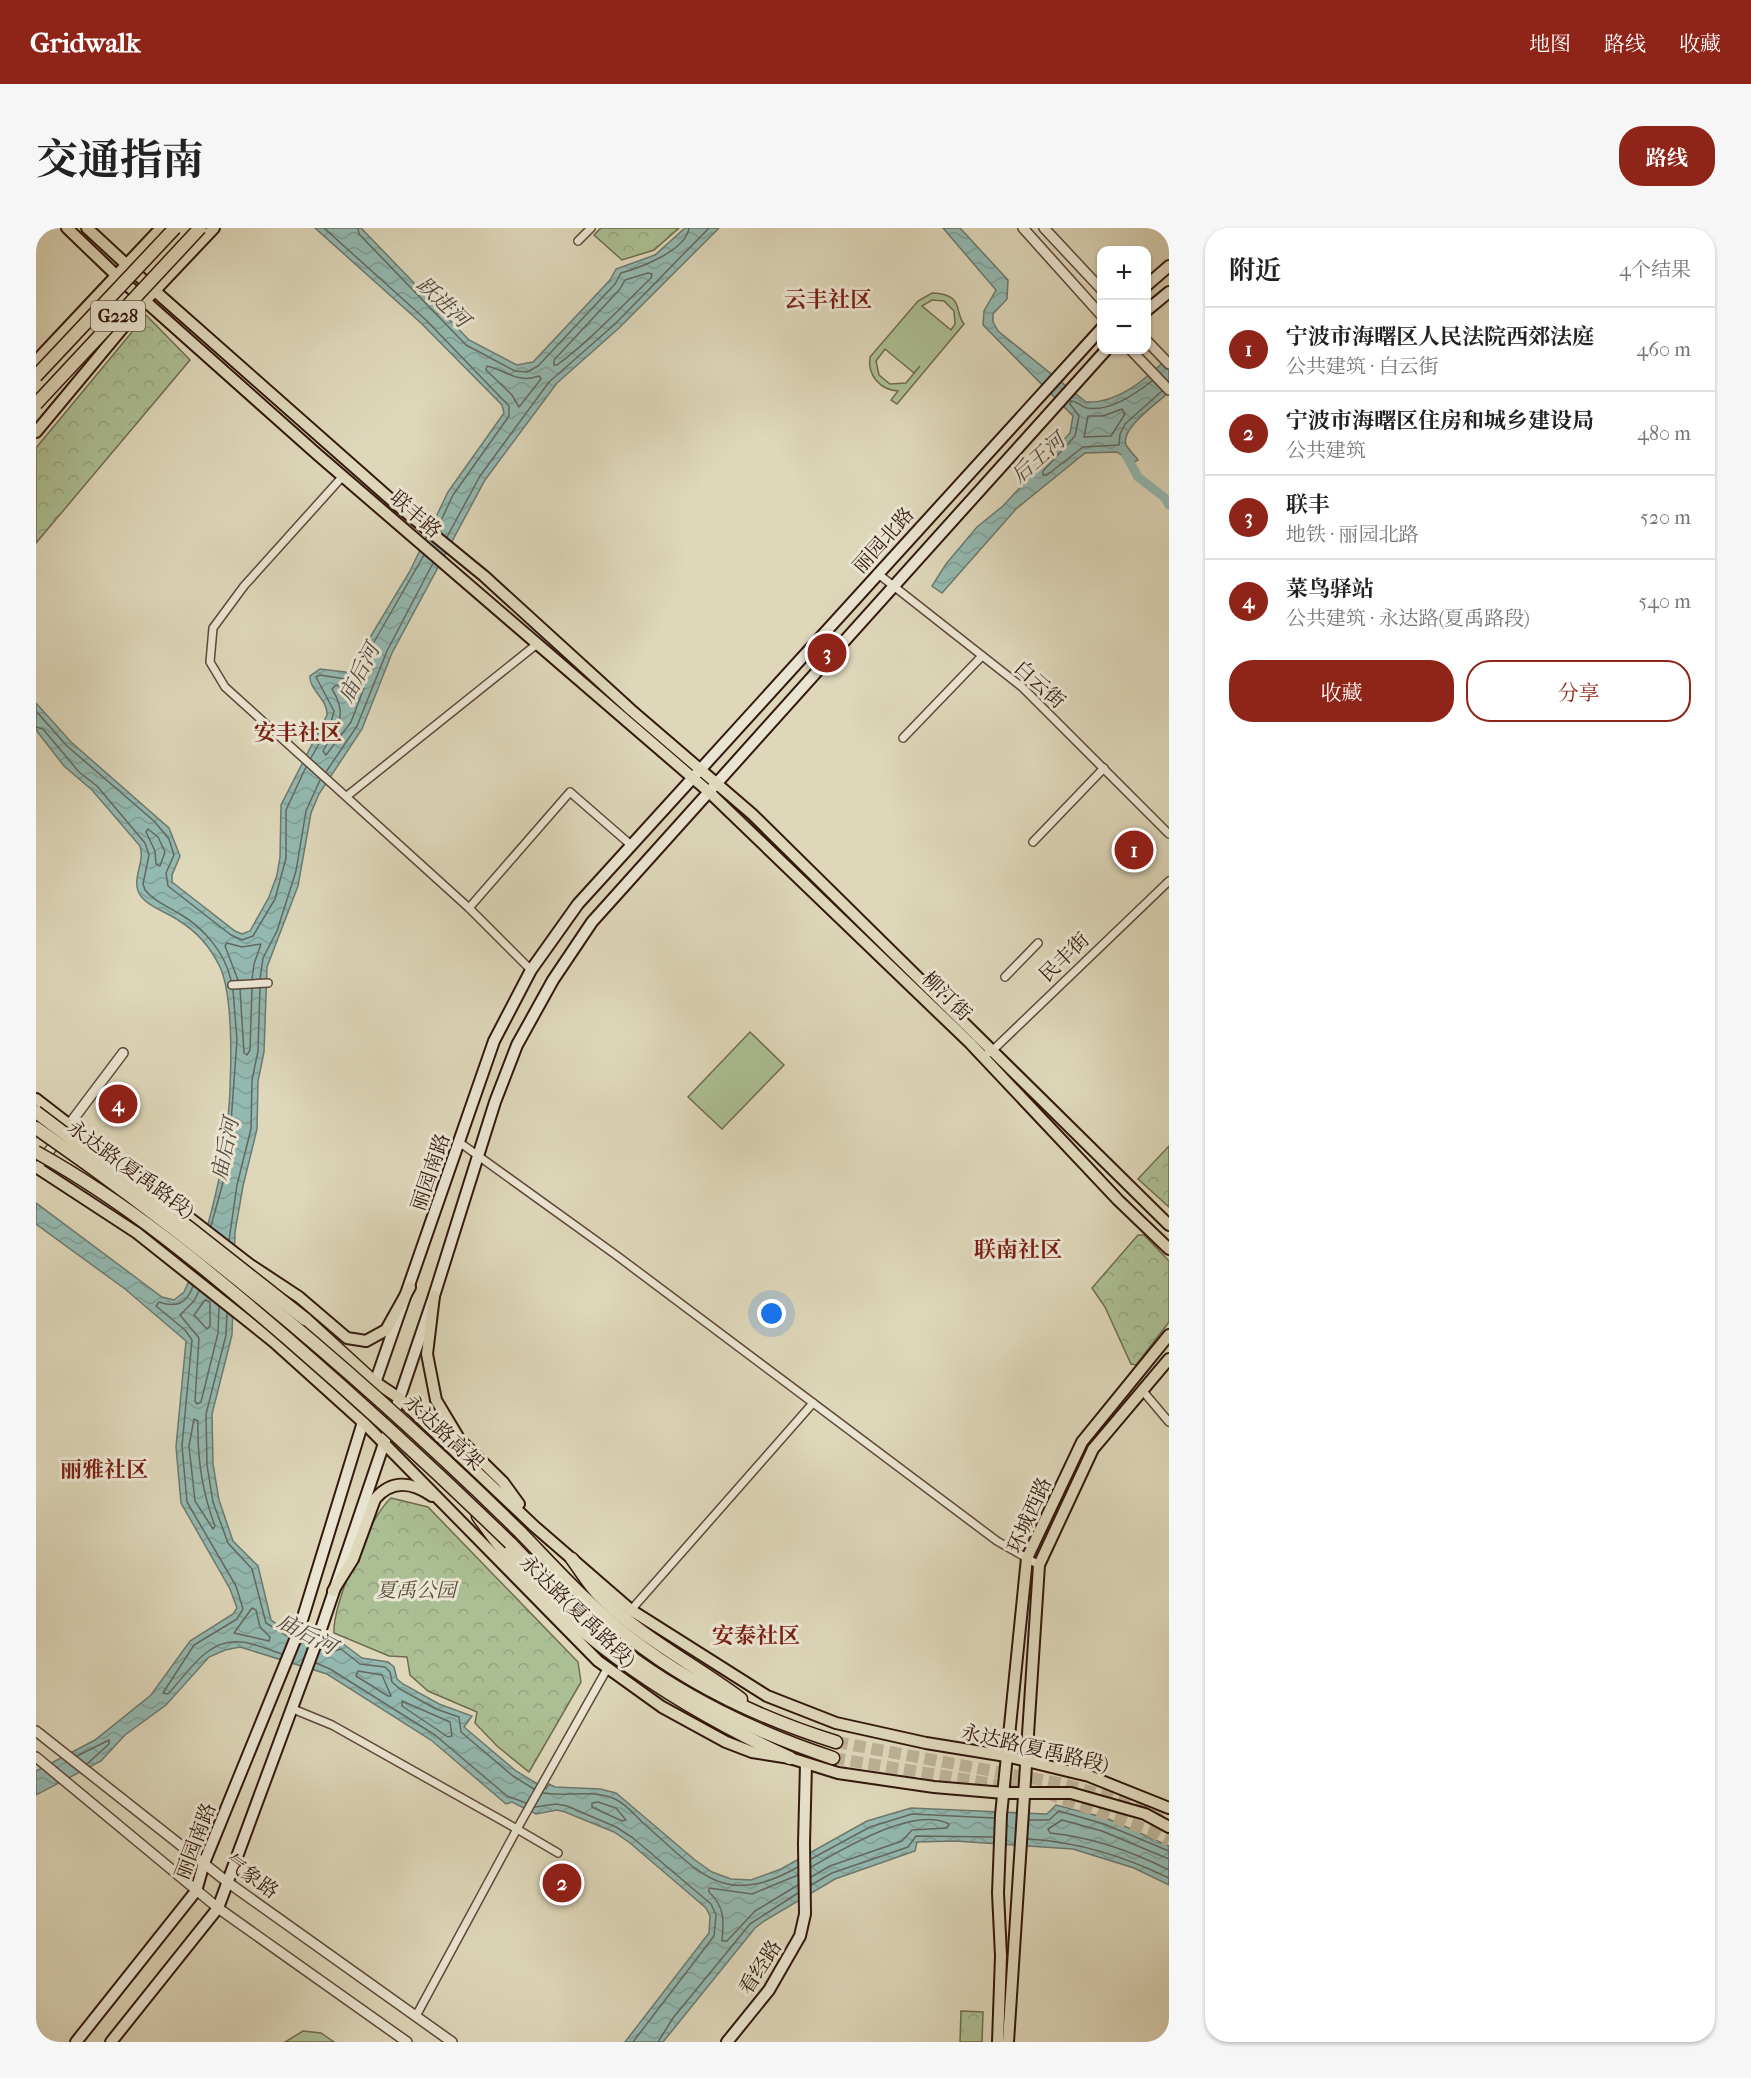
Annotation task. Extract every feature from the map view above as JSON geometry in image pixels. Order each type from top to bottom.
[{"type":"highway","name":"G228","points":[[36,376],[175,228]]},
{"type":"highway","name":"G228","points":[[36,404],[201,228]]},
{"type":"highway","points":[[36,1112],[191,1229],[305,1320],[375,1383]]},
{"type":"highway","name":"永达路高架","points":[[36,1126],[105,1176],[330,1355],[520,1532],[564,1578],[627,1636],[680,1671],[769,1719],[836,1742]]},
{"type":"highway","points":[[36,1145],[53,1161]]},
{"type":"highway","points":[[36,1152],[53,1161]]},
{"type":"highway","name":"永达路高架","points":[[53,1161],[130,1211],[240,1298],[344,1388],[468,1502],[506,1548],[616,1646],[702,1701],[745,1723],[833,1758]]},
{"type":"highway","points":[[506,1548],[607,1651],[671,1697],[727,1729],[790,1758]]},
{"type":"highway","points":[[572,1559],[598,1594],[638,1630],[714,1678],[769,1719]]},
{"type":"main road","name":"联丰路","points":[[67,228],[117,276],[343,476],[692,778]]},
{"type":"main road","name":"联丰路","points":[[87,228],[154,291],[396,504],[484,576],[631,710],[700,768]]},
{"type":"main road","points":[[36,361],[161,228]]},
{"type":"main road","points":[[36,432],[145,301],[214,228]]},
{"type":"main road","points":[[1151,282],[1169,266]]},
{"type":"main road","points":[[1151,307],[1169,292]]},
{"type":"main road","name":"丽园北路","points":[[692,778],[1097,332]]},
{"type":"main road","name":"丽园北路","points":[[708,791],[1102,354]]},
{"type":"main road","name":"柳汀街","points":[[700,768],[993,1050],[1169,1225]]},
{"type":"main road","name":"柳汀街","points":[[692,778],[982,1057],[1118,1200],[1169,1249]]},
{"type":"main road","name":"丽园南路","points":[[76,2042],[196,1891],[204,1863],[299,1630],[365,1424],[375,1383],[494,1041],[531,970],[578,904],[692,778]]},
{"type":"main road","name":"丽园南路","points":[[293,1709],[517,1045],[553,980],[592,922],[708,791]]},
{"type":"main road","points":[[36,1099],[249,1264],[299,1297],[347,1338],[366,1341],[386,1330],[410,1287]]},
{"type":"main road","name":"永达路(夏禹路段)","points":[[36,1126],[58,1138],[204,1245],[375,1383],[399,1398],[534,1526],[631,1610],[767,1696],[836,1723],[926,1743],[1026,1760],[1089,1776],[1169,1808]]},
{"type":"main road","name":"永达路(夏禹路段)","points":[[36,1168],[137,1233],[247,1321],[365,1424],[606,1669],[662,1707],[726,1742],[752,1752],[790,1758],[838,1773],[912,1784],[1004,1793],[1071,1793],[1145,1814],[1169,1827]]},
{"type":"main road","points":[[434,1296],[427,1354],[436,1400],[460,1440],[503,1482],[534,1526]]},
{"type":"main road","name":"环城西路","points":[[998,2042],[1001,1956],[998,1893],[1000,1815],[1027,1558],[1082,1442],[1169,1335]]},
{"type":"main road","name":"环城西路","points":[[1008,2042],[1025,1812],[1026,1760],[1039,1564],[1093,1449],[1169,1359]]},
{"type":"main road","points":[[333,1591],[353,1559],[375,1499],[387,1486],[404,1483],[413,1486],[452,1510]]},
{"type":"main road","points":[[111,2042],[218,1908],[226,1881],[293,1709]]},
{"type":"main road","name":"看经路","points":[[727,2042],[769,1990],[791,1954],[802,1930],[805,1903],[806,1764]]},
{"type":"street","points":[[578,241],[591,228]]},
{"type":"street","points":[[1023,228],[1097,311]]},
{"type":"street","points":[[1044,228],[1097,286]]},
{"type":"street","points":[[1151,344],[1168,363]]},
{"type":"street","points":[[1135,354],[1169,390]]},
{"type":"street","points":[[343,476],[244,586],[213,628],[210,662],[225,687],[469,908],[531,970]]},
{"type":"street","name":"白云街","points":[[877,573],[1022,687],[1169,834]]},
{"type":"street","points":[[349,798],[537,644]]},
{"type":"street","points":[[903,738],[982,656]]},
{"type":"street","points":[[1033,842],[1104,768]]},
{"type":"street","points":[[469,908],[570,792],[631,845]]},
{"type":"street","name":"民丰街","points":[[982,1057],[993,1050],[1169,880]]},
{"type":"street","points":[[1005,977],[1038,943]]},
{"type":"street","points":[[231,985],[268,983]]},
{"type":"street","points":[[36,1168],[123,1053]]},
{"type":"street","points":[[459,1142],[997,1541],[1039,1564]]},
{"type":"street","points":[[1142,1390],[1169,1422]]},
{"type":"street","points":[[631,1610],[813,1403]]},
{"type":"street","points":[[416,2016],[523,1815],[606,1669]]},
{"type":"street","points":[[293,1709],[332,1725],[558,1853]]},
{"type":"street","name":"气象路","points":[[36,1731],[226,1881],[452,2042]]},
{"type":"street","points":[[39,1760],[218,1908],[395,2039],[407,2042]]},
{"type":"green space","points":[[601,228],[679,228],[654,250],[622,260],[594,235]]},
{"type":"green space","points":[[932,293],[950,297],[957,304],[964,324],[897,404],[891,400],[898,391],[886,388],[876,381],[871,370],[870,357],[918,301]],"holes":[[[932,300],[944,301],[954,311],[955,324],[951,330],[922,306]],[[885,349],[914,373],[920,366],[906,383],[890,384],[879,375],[876,361]]]},
{"type":"green space","points":[[146,315],[190,360],[36,543],[36,448]]},
{"type":"green space","points":[[750,1032],[784,1065],[722,1129],[688,1097]]},
{"type":"green space","points":[[1169,1146],[1169,1207],[1138,1179]]},
{"type":"green space","points":[[1138,1235],[1144,1235],[1169,1261],[1169,1322],[1136,1365],[1131,1364],[1105,1307],[1092,1288]]},
{"type":"green space","name":"夏禹公园","points":[[391,1498],[428,1507],[578,1662],[581,1682],[529,1772],[497,1746],[475,1723],[477,1712],[428,1691],[410,1675],[407,1657],[389,1656],[334,1633],[339,1603],[354,1562],[373,1523]]},
{"type":"green space","points":[[961,2011],[983,2012],[982,2042],[960,2042]]},
{"type":"green space","points":[[303,2031],[321,2033],[334,2042],[285,2042]]},
{"type":"water","name":"庙后河","points":[[315,228],[361,228],[469,340],[517,365],[533,362],[610,280],[616,269],[655,255],[685,228],[719,228],[619,328],[557,383],[485,480],[392,653],[362,729],[319,794],[311,813],[298,886],[267,967],[264,1052],[258,1081],[257,1129],[235,1232],[232,1335],[212,1414],[213,1464],[219,1500],[233,1541],[258,1566],[271,1620],[284,1629],[331,1646],[342,1643],[362,1658],[388,1662],[394,1667],[397,1679],[403,1684],[439,1704],[472,1716],[464,1727],[516,1771],[546,1789],[549,1784],[555,1787],[600,1789],[616,1793],[695,1860],[712,1872],[731,1879],[751,1880],[781,1869],[867,1821],[911,1808],[1047,1814],[1056,1805],[1106,1818],[1169,1846],[1169,1885],[1134,1868],[1073,1849],[955,1841],[917,1842],[915,1851],[835,1879],[755,1928],[663,2042],[625,2042],[709,1933],[710,1916],[706,1908],[614,1832],[565,1812],[557,1810],[536,1814],[512,1802],[506,1804],[431,1740],[327,1674],[240,1647],[225,1650],[209,1657],[166,1705],[125,1735],[101,1761],[36,1795],[36,1771],[95,1740],[151,1695],[190,1641],[233,1614],[237,1608],[230,1589],[181,1503],[176,1447],[186,1341],[125,1289],[36,1224],[36,1203],[162,1297],[174,1300],[184,1292],[206,1230],[219,1182],[225,1147],[231,1065],[229,1008],[225,984],[216,960],[197,935],[185,924],[145,901],[141,896],[137,885],[141,858],[140,846],[92,790],[64,766],[36,730],[36,703],[71,742],[169,828],[180,856],[172,875],[172,882],[235,931],[242,934],[250,931],[269,897],[277,875],[280,857],[281,805],[327,715],[325,704],[312,686],[310,676],[320,669],[354,673],[360,654],[410,571],[448,492],[504,413],[502,405],[421,323]]},
{"type":"water","points":[[943,228],[960,228],[1008,280],[1007,299],[993,314],[993,322],[998,331],[1086,402],[1098,402],[1121,394],[1141,381],[1169,357],[1169,392],[1141,416],[1129,431],[1126,445],[1138,460],[1129,465],[1126,458],[1117,452],[1085,453],[1016,509],[942,593],[932,586],[946,564],[977,527],[1003,506],[1070,433],[1073,416],[983,325],[984,311],[996,290]]},
{"type":"waterway","points":[[1126,455],[1138,477],[1165,498],[1169,505]]},
{"type":"tunnel","points":[[836,1742],[1063,1784],[1117,1799],[1169,1820]]},
{"type":"tunnel","points":[[833,1758],[1030,1790]]},
{"type":"tunnel","points":[[1047,1793],[1150,1831],[1169,1841]]},
{"type":"place","name":"联丰","points":[[827,653]]},
{"type":"place","name":"宁波市海曙区人民法院西郊法庭","points":[[1134,850]]},
{"type":"place","name":"菜鸟驿站","points":[[118,1104]]},
{"type":"place","name":"宁波市海曙区住房和城乡建设局","points":[[562,1883]]},
{"type":"district","name":"云丰社区","points":[[828,299]]},
{"type":"district","name":"安丰社区","points":[[298,732]]},
{"type":"district","name":"联南社区","points":[[1018,1249]]},
{"type":"district","name":"丽雅社区","points":[[104,1469]]},
{"type":"district","name":"安泰社区","points":[[756,1635]]},
{"type":"water label","name":"跃进河","points":[[443,302]]},
{"type":"water label","name":"后王河","points":[[1038,458]]}]
